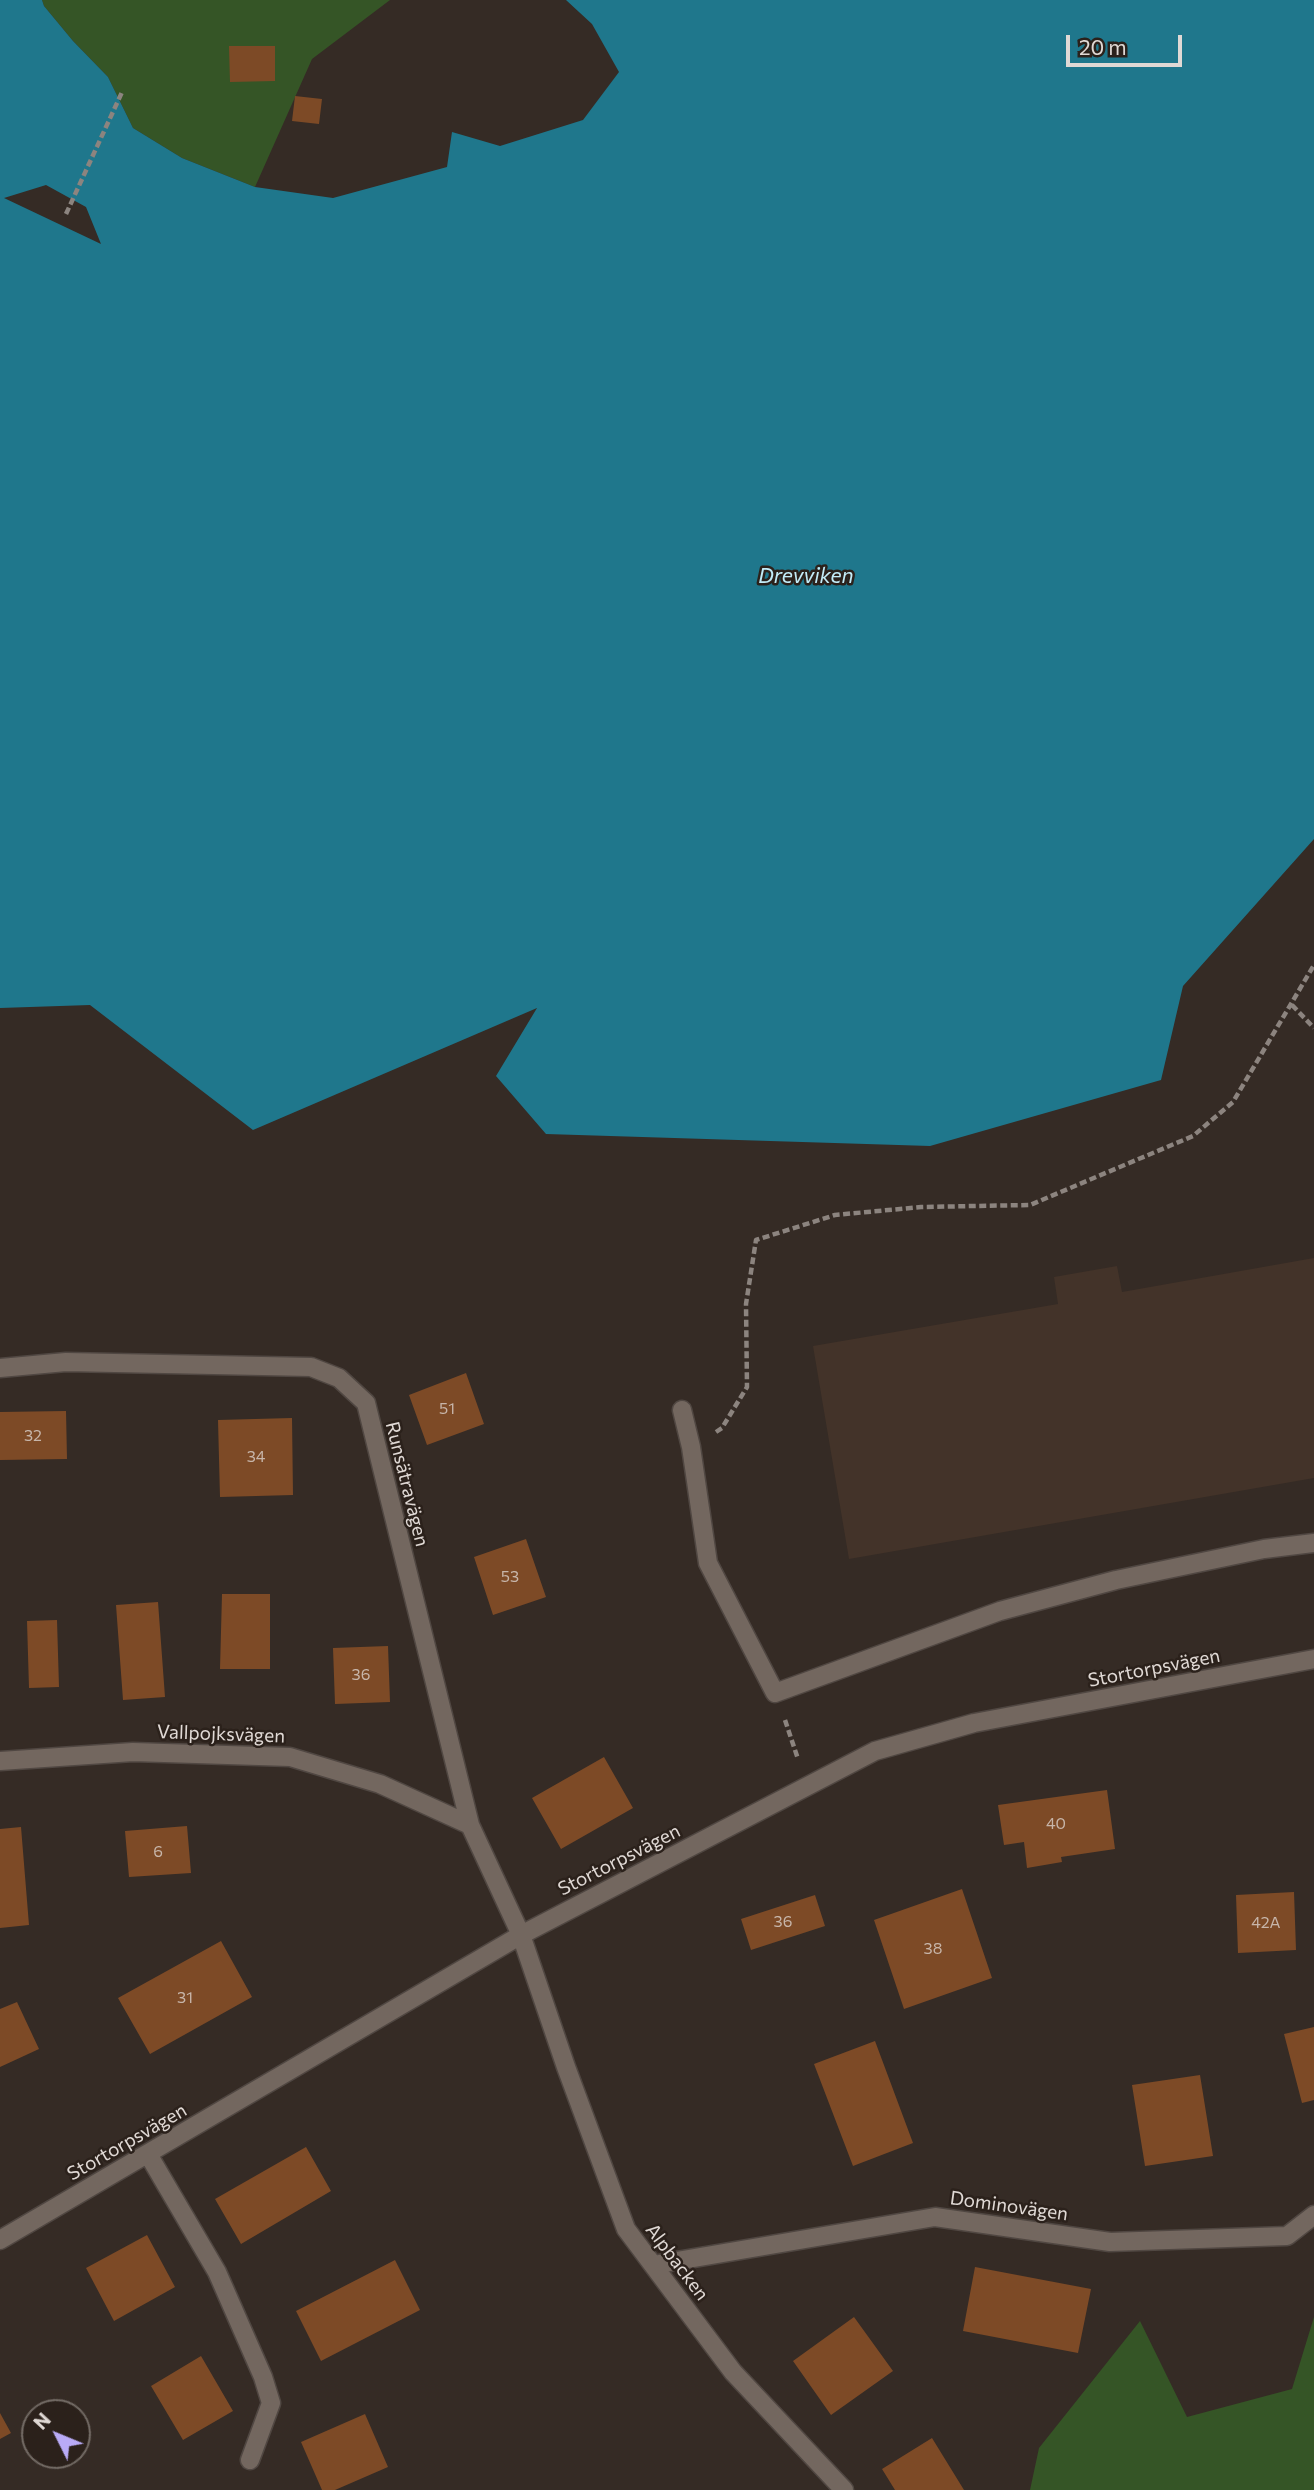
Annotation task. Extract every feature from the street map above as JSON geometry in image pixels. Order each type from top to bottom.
[{"type":"street","name":"Runsätravägen","points":[[0,1368],[66,1362],[311,1367],[339,1378],[366,1403],[470,1825],[521,1936]]},
{"type":"street","points":[[682,1410],[691,1447],[708,1563],[775,1693],[1000,1611],[1116,1580],[1265,1549],[1314,1542]]},
{"type":"street","name":"Stortorpsvägen","points":[[0,2241],[521,1936],[875,1751],[974,1723],[1314,1659]]},
{"type":"street","name":"Vallpojksvägen","points":[[0,1761],[133,1752],[290,1757],[380,1784],[470,1825]]},
{"type":"street","name":"Alpbacken","points":[[521,1936],[626,2229],[733,2372],[844,2490]]},
{"type":"street","points":[[148,2154],[216,2272],[263,2377],[271,2403],[250,2460]]},
{"type":"street","name":"Dominovägen","points":[[653,2265],[935,2217],[1110,2242],[1287,2236],[1314,2215]]},
{"type":"path","points":[[66,215],[123,90]]},
{"type":"path","points":[[691,1447],[722,1428],[747,1387],[746,1304],[756,1240],[835,1215],[921,1207],[1030,1206],[1193,1136],[1233,1102],[1314,965]]},
{"type":"path","points":[[1292,1005],[1314,1028]]},
{"type":"path","points":[[775,1693],[798,1759]]},
{"type":"shaded area","points":[[1314,1258],[1314,1478],[849,1559],[813,1346],[1058,1304],[1054,1277],[1117,1266],[1122,1292]]},
{"type":"green space","points":[[42,0],[390,0],[312,59],[255,187],[182,158],[133,128],[108,77],[73,41]]},
{"type":"green space","points":[[1314,2317],[1314,2490],[1030,2490],[1039,2448],[1140,2321],[1187,2417],[1292,2389]]},
{"type":"water","name":"Drevviken","points":[[0,0],[42,0],[73,41],[108,77],[133,128],[182,158],[255,187],[333,198],[447,167],[452,132],[500,146],[583,120],[619,72],[592,24],[566,0],[1314,0],[1314,839],[1183,986],[1161,1080],[930,1146],[546,1134],[496,1076],[537,1008],[253,1130],[90,1005],[0,1008]],"holes":[[[46,185],[86,207],[101,244],[4,198]]]},
{"type":"building","points":[[229,46],[275,46],[275,81],[230,82]]},
{"type":"building","points":[[295,96],[322,99],[319,124],[292,121]]},
{"type":"building","points":[[466,1373],[484,1424],[427,1445],[409,1395]]},
{"type":"building","points":[[66,1411],[67,1459],[0,1460],[0,1412]]},
{"type":"building","points":[[292,1418],[293,1495],[220,1497],[218,1420]]},
{"type":"building","points":[[526,1539],[546,1597],[493,1615],[474,1557]]},
{"type":"building","points":[[222,1594],[270,1594],[270,1669],[220,1669]]},
{"type":"building","points":[[158,1602],[165,1697],[123,1700],[116,1605]]},
{"type":"building","points":[[57,1620],[59,1687],[29,1688],[27,1621]]},
{"type":"building","points":[[388,1646],[390,1702],[335,1704],[333,1648]]},
{"type":"building","points":[[604,1757],[633,1808],[561,1849],[532,1798]]},
{"type":"building","points":[[1107,1790],[1115,1849],[1061,1857],[1062,1862],[1027,1868],[1024,1842],[1004,1845],[998,1805]]},
{"type":"building","points":[[187,1826],[191,1873],[129,1877],[125,1831]]},
{"type":"building","points":[[21,1827],[29,1925],[0,1928],[0,1829]]},
{"type":"building","points":[[962,1889],[992,1978],[904,2009],[874,1920]]},
{"type":"building","points":[[1294,1892],[1296,1950],[1238,1953],[1236,1895]]},
{"type":"building","points":[[815,1895],[825,1926],[751,1950],[741,1919]]},
{"type":"building","points":[[221,1941],[252,1997],[150,2054],[118,1998]]},
{"type":"building","points":[[17,2002],[39,2049],[0,2067],[0,2009]]},
{"type":"building","points":[[1314,2027],[1314,2100],[1302,2103],[1284,2034]]},
{"type":"building","points":[[875,2041],[913,2143],[853,2166],[814,2064]]},
{"type":"building","points":[[1200,2075],[1213,2156],[1145,2166],[1132,2085]]},
{"type":"building","points":[[306,2147],[331,2191],[241,2244],[215,2199]]},
{"type":"building","points":[[147,2235],[175,2287],[114,2321],[86,2268]]},
{"type":"building","points":[[395,2260],[420,2310],[321,2361],[296,2311]]},
{"type":"building","points":[[975,2267],[1091,2289],[1078,2353],[963,2331]]},
{"type":"building","points":[[854,2317],[893,2371],[831,2415],[793,2361]]},
{"type":"building","points":[[201,2356],[233,2411],[183,2440],[151,2386]]},
{"type":"building","points":[[0,2413],[11,2433],[0,2439]]},
{"type":"building","points":[[365,2414],[388,2467],[335,2490],[322,2490],[301,2442]]},
{"type":"building","points":[[932,2438],[964,2490],[895,2490],[882,2469]]}]
